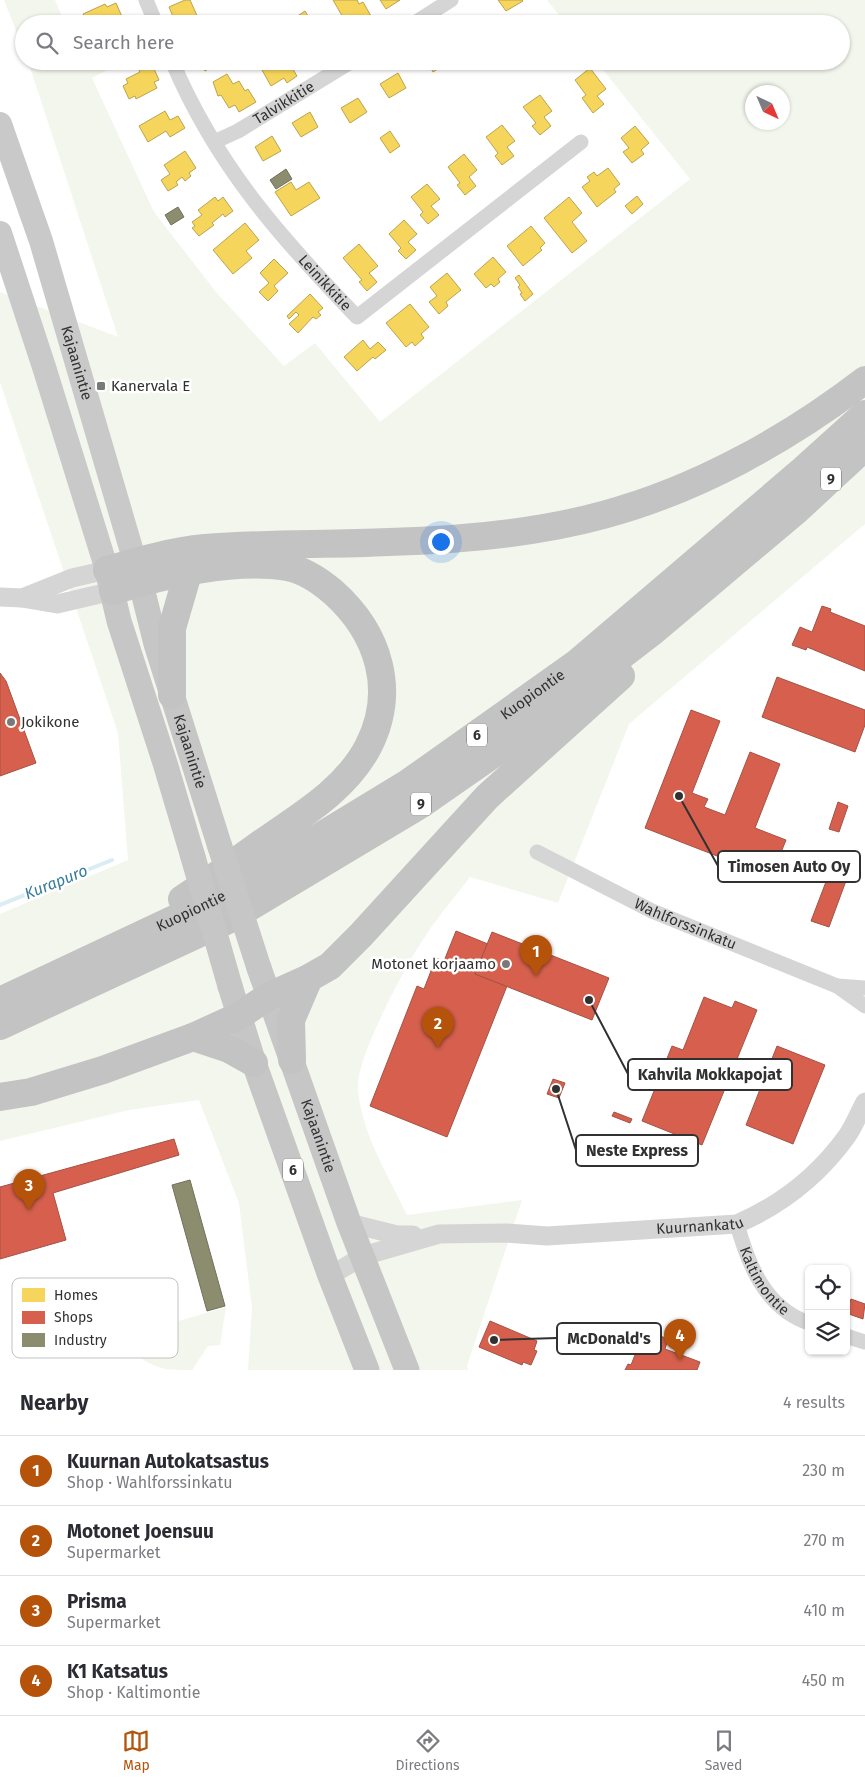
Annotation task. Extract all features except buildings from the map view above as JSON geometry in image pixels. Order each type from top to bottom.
[{"type":"highway","points":[[110,581],[203,548],[444,539],[535,530],[602,515],[638,504],[709,474],[798,427],[865,380]]},
{"type":"highway","name":"Kuopiontie","points":[[0,1001],[217,899],[408,783],[577,663],[796,476],[865,414]]},
{"type":"highway","name":"Kuopiontie","points":[[0,1026],[228,920],[420,805],[575,693],[796,510],[865,448]]},
{"type":"highway","points":[[0,1097],[31,1092],[103,1070],[193,1037],[239,1016],[268,996],[309,978],[330,966],[361,935],[487,797],[576,719],[796,510]]},
{"type":"highway","name":"6","points":[[38,983],[184,898],[314,806],[352,772],[367,748],[378,725],[384,684],[376,652],[369,635],[345,603],[313,577],[290,568],[263,564],[220,566],[188,573],[138,572]]},
{"type":"highway","name":"Kajaanintie","points":[[138,572],[172,695],[268,996],[349,1223],[407,1370]]},
{"type":"highway","name":"6","points":[[172,695],[172,628],[188,573]]},
{"type":"highway","name":"Kajaanintie","points":[[110,581],[119,621],[166,763],[254,1063],[330,1276],[367,1370]]},
{"type":"highway","points":[[292,1060],[291,1020],[309,978]]},
{"type":"highway","points":[[193,1037],[229,1049],[254,1063]]},
{"type":"main road","name":"Kajaanintie","points":[[0,124],[41,241],[138,572]]},
{"type":"main road","name":"Kajaanintie","points":[[0,233],[44,367],[110,581]]},
{"type":"street","points":[[146,0],[152,15]]},
{"type":"street","points":[[427,15],[451,0]]},
{"type":"street","name":"Leinikkitie","points":[[177,70],[214,142],[250,198],[357,317],[581,142]]},
{"type":"street","name":"Talvikkitie","points":[[214,142],[238,131],[337,70]]},
{"type":"street","points":[[0,597],[22,598],[57,604],[110,581]]},
{"type":"street","name":"Wahlforssinkatu","points":[[537,852],[652,911],[837,986],[865,1006]]},
{"type":"street","name":"Wahlforssinkatu","points":[[837,986],[865,988]]},
{"type":"street","name":"Kuurnankatu","points":[[330,1276],[364,1261],[439,1234],[547,1236],[737,1224],[762,1213],[804,1184],[848,1135],[865,1102]]},
{"type":"street","points":[[349,1223],[397,1236],[439,1234]]},
{"type":"street","name":"Kaltimontie","points":[[737,1224],[751,1269],[773,1301],[805,1321]]},
{"type":"street","name":"Kuurnankatu","points":[[364,1261],[482,1234]]},
{"type":"street","points":[[850,1337],[865,1342]]},
{"type":"shaded area","points":[[4,0],[55,0],[61,15],[15,15],[15,28]]},
{"type":"shaded area","points":[[547,0],[865,0],[865,524],[629,724],[558,903],[470,877],[426,935],[383,1012],[364,1057],[358,1091],[365,1124],[384,1170],[407,1215],[522,1200],[467,1366],[468,1370],[248,1370],[252,1308],[239,1203],[199,1100],[129,1110],[0,1141],[0,914],[128,860],[118,733],[0,382],[0,292],[118,337],[31,70],[107,70],[92,78],[154,212],[216,292],[284,366],[315,343],[380,422],[690,179],[603,70],[850,70],[850,15],[559,15]]},
{"type":"shaded area","points":[[226,1307],[220,1345],[208,1346],[192,1370],[162,1368],[142,1358],[178,1358],[178,1321]]},
{"type":"waterway","name":"Kurapuro","points":[[0,905],[112,860]]},
{"type":"place","name":"Kanervala E","points":[[101,386]]},
{"type":"place","name":"Jokikone","points":[[11,722]]},
{"type":"place","name":"Timosen Auto Oy","points":[[679,796]]},
{"type":"place","name":"Motonet korjaamo","points":[[506,964]]},
{"type":"place","name":"Kuurnan Autokatsastus","points":[[536,976]]},
{"type":"place","name":"Kahvila Mokkapojat","points":[[589,1000]]},
{"type":"place","name":"Motonet Joensuu","points":[[438,1048]]},
{"type":"place","name":"Neste Express","points":[[556,1089]]},
{"type":"place","name":"Prisma","points":[[29,1210]]},
{"type":"place","name":"McDonald's","points":[[494,1340]]},
{"type":"place","name":"K1 Katsatus","points":[[680,1360]]}]
